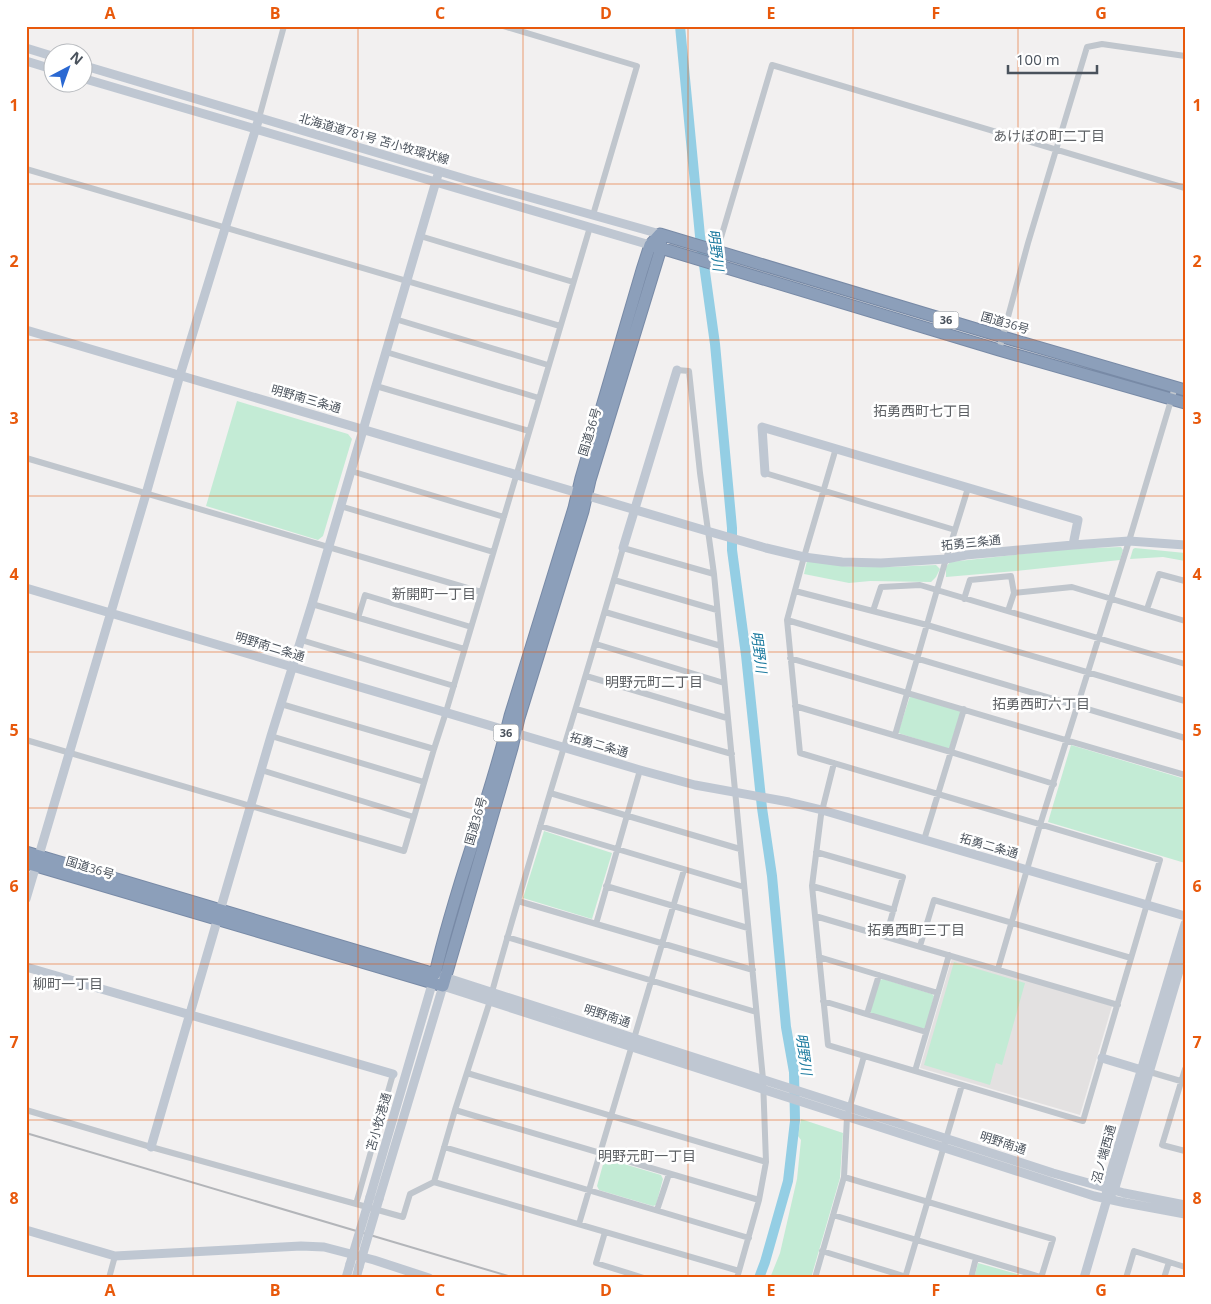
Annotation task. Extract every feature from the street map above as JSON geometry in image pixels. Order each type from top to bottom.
[{"type":"highway","name":"国道36号","points":[[660,234],[1002,337],[1180,388]]},
{"type":"highway","name":"36","points":[[660,234],[655,246],[999,350],[1185,402]]},
{"type":"highway","name":"国道36号","points":[[26,852],[34,862],[439,980],[509,757],[511,732],[574,508],[582,494],[640,274],[655,246]]},
{"type":"street","points":[[26,899],[34,862],[111,613],[180,375],[259,118],[284,26]]},
{"type":"street","points":[[503,26],[637,66],[593,215]]},
{"type":"street","points":[[999,350],[1087,47],[1102,44],[1185,56]]},
{"type":"street","points":[[26,48],[42,53]]},
{"type":"street","points":[[26,61],[42,66]]},
{"type":"street","points":[[712,250],[772,65],[1185,188]]},
{"type":"street","name":"北海道道781号 苫小牧環状線","points":[[92,68],[439,171],[660,234]]},
{"type":"street","name":"北海道道781号 苫小牧環状線","points":[[92,81],[655,246]]},
{"type":"street","points":[[26,169],[560,326]]},
{"type":"street","points":[[151,1147],[439,171]]},
{"type":"street","points":[[26,740],[404,851],[590,227]]},
{"type":"street","points":[[420,236],[573,282]]},
{"type":"street","points":[[395,319],[548,365]]},
{"type":"street","name":"明野南三条通","points":[[26,330],[582,494]]},
{"type":"street","points":[[386,352],[539,398]]},
{"type":"street","points":[[26,1110],[403,1217],[410,1194],[434,1182],[579,1224],[738,1274],[759,1200],[766,1162],[768,1091],[756,1012],[740,849],[739,794],[732,754],[714,574],[707,531],[690,371],[678,370],[634,510],[596,644],[507,937],[491,997],[466,1073],[434,1182]]},
{"type":"street","points":[[376,386],[529,431]]},
{"type":"street","points":[[998,969],[1040,825],[1172,399],[1180,388]]},
{"type":"street","points":[[955,530],[765,473],[762,427],[1078,520],[1073,545]]},
{"type":"street","points":[[834,763],[822,810],[812,886],[828,1045],[1083,1121],[1160,860],[800,752],[787,620],[836,448]]},
{"type":"street","points":[[26,458],[481,592]]},
{"type":"street","points":[[351,471],[504,517]]},
{"type":"street","points":[[895,735],[968,488]]},
{"type":"street","points":[[582,494],[707,531]]},
{"type":"street","points":[[340,506],[493,552]]},
{"type":"street","name":"拓勇三条通","points":[[707,531],[804,557],[842,562],[881,563],[946,559],[1073,545],[1129,541],[1185,545]]},
{"type":"street","points":[[623,548],[714,574]]},
{"type":"street","points":[[1147,609],[1159,574],[1185,581]]},
{"type":"street","points":[[964,599],[970,580],[1011,576],[1014,593],[1008,611]]},
{"type":"street","points":[[614,580],[717,610]]},
{"type":"street","points":[[873,611],[881,587],[920,585],[1185,664]]},
{"type":"street","points":[[1014,593],[1072,587],[1185,621]]},
{"type":"street","name":"明野南二条通","points":[[26,588],[511,732]]},
{"type":"street","points":[[795,590],[927,625],[1185,701]]},
{"type":"street","points":[[358,618],[365,595],[471,627]]},
{"type":"street","points":[[312,604],[464,649]]},
{"type":"street","points":[[605,612],[721,646]]},
{"type":"street","points":[[787,620],[1185,738]]},
{"type":"street","points":[[301,640],[454,686]]},
{"type":"street","points":[[596,644],[724,683]]},
{"type":"street","points":[[790,658],[1185,775]]},
{"type":"street","points":[[586,676],[728,718]]},
{"type":"street","points":[[281,704],[434,749]]},
{"type":"street","points":[[795,706],[1054,784]]},
{"type":"street","points":[[576,708],[732,754]]},
{"type":"street","points":[[924,840],[964,709]]},
{"type":"street","name":"拓勇二条通","points":[[511,732],[695,785],[822,810],[1185,916]]},
{"type":"street","points":[[271,736],[424,782]]},
{"type":"street","points":[[261,770],[414,817]]},
{"type":"street","points":[[596,924],[640,770]]},
{"type":"street","points":[[550,793],[740,849]]},
{"type":"street","points":[[540,826],[744,887]]},
{"type":"street","points":[[816,852],[903,877],[886,936]]},
{"type":"street","points":[[579,1224],[684,870]]},
{"type":"street","points":[[606,886],[748,928]]},
{"type":"street","points":[[812,886],[894,910]]},
{"type":"street","points":[[920,946],[934,900],[1131,958]]},
{"type":"street","points":[[518,901],[753,970]]},
{"type":"street","points":[[815,916],[1118,1004]]},
{"type":"street","name":"沼ノ端西通","points":[[1107,1199],[1145,1071],[1185,924]]},
{"type":"street","points":[[507,937],[756,1012]]},
{"type":"street","name":"沼ノ端西通","points":[[1145,1071],[1185,950]]},
{"type":"street","points":[[915,1071],[949,955]]},
{"type":"street","points":[[820,957],[938,993]]},
{"type":"street","points":[[26,967],[394,1074],[356,1204]]},
{"type":"street","points":[[867,1014],[879,975]]},
{"type":"street","name":"明野南通","points":[[439,980],[634,1043],[768,1091],[943,1148],[1107,1199],[1185,1214]]},
{"type":"street","name":"苫小牧港通","points":[[346,1278],[355,1265],[439,980]]},
{"type":"street","points":[[823,1001],[926,1032]]},
{"type":"street","name":"明野南通","points":[[634,1043],[767,1080],[1053,1173],[1110,1189],[1185,1205]]},
{"type":"street","points":[[815,1278],[844,1177],[847,1117],[864,1056]]},
{"type":"street","points":[[1102,1058],[1183,1082]]},
{"type":"street","points":[[1185,1069],[1183,1082],[1162,1145],[1185,1151]]},
{"type":"street","points":[[466,1073],[766,1162]]},
{"type":"street","points":[[822,1251],[907,1277],[916,1240],[962,1085]]},
{"type":"street","points":[[455,1110],[759,1200]]},
{"type":"street","points":[[444,1147],[749,1238]]},
{"type":"street","points":[[657,1210],[669,1174]]},
{"type":"street","points":[[833,1215],[1042,1278],[1053,1239],[844,1177]]},
{"type":"street","points":[[1084,1278],[1107,1199]]},
{"type":"street","points":[[26,1230],[115,1256],[301,1246],[324,1247],[409,1274],[429,1278]]},
{"type":"street","points":[[605,1232],[596,1263],[644,1278]]},
{"type":"street","points":[[1126,1278],[1134,1251],[1185,1267]]},
{"type":"street","points":[[109,1278],[115,1256]]},
{"type":"street","points":[[971,1278],[976,1258]]},
{"type":"street","points":[[1164,1278],[1169,1262]]},
{"type":"street","name":"苫小牧港通","points":[[355,1265],[356,1278]]},
{"type":"shaded area","points":[[952,958],[1112,1006],[1080,1115],[920,1068]]},
{"type":"green space","points":[[237,401],[348,434],[352,439],[323,536],[318,540],[206,506]]},
{"type":"green space","points":[[1121,547],[1123,550],[1120,560],[946,577],[946,567],[950,562],[1066,549]]},
{"type":"green space","points":[[1135,548],[1185,553],[1185,561],[1163,557],[1130,559]]},
{"type":"green space","points":[[807,561],[851,567],[936,565],[940,569],[931,582],[870,581],[849,583],[804,574]]},
{"type":"green space","points":[[910,696],[961,711],[949,749],[898,733]]},
{"type":"green space","points":[[1071,745],[1185,779],[1185,863],[1048,822]]},
{"type":"green space","points":[[544,831],[612,853],[592,919],[523,898]]},
{"type":"green space","points":[[954,962],[1025,983],[1002,1065],[996,1063],[990,1085],[924,1065]]},
{"type":"green space","points":[[883,979],[934,996],[926,1027],[923,1029],[871,1014],[870,1011],[880,980]]},
{"type":"green space","points":[[801,1119],[843,1133],[840,1178],[811,1278],[770,1278],[780,1253],[797,1179],[801,1140],[798,1136]]},
{"type":"green space","points":[[607,1159],[661,1175],[663,1179],[656,1205],[653,1206],[599,1190],[597,1186],[604,1161]]},
{"type":"green space","points":[[978,1263],[1031,1278],[974,1278]]},
{"type":"waterway","name":"明野川","points":[[680,26],[700,236],[715,344],[732,528],[732,550],[746,655],[762,808],[772,876],[786,1027],[794,1072],[795,1121],[788,1181],[759,1278]]},
{"type":"railway","points":[[26,1133],[515,1278]]},
{"type":"district","name":"あけぼの町二丁目","points":[[1049,136]]},
{"type":"district","name":"拓勇西町七丁目","points":[[922,411]]},
{"type":"district","name":"新開町一丁目","points":[[434,594]]},
{"type":"district","name":"明野元町二丁目","points":[[654,682]]},
{"type":"district","name":"拓勇西町六丁目","points":[[1041,704]]},
{"type":"district","name":"拓勇西町三丁目","points":[[916,930]]},
{"type":"district","name":"柳町一丁目","points":[[68,984]]},
{"type":"district","name":"明野元町一丁目","points":[[647,1156]]}]
